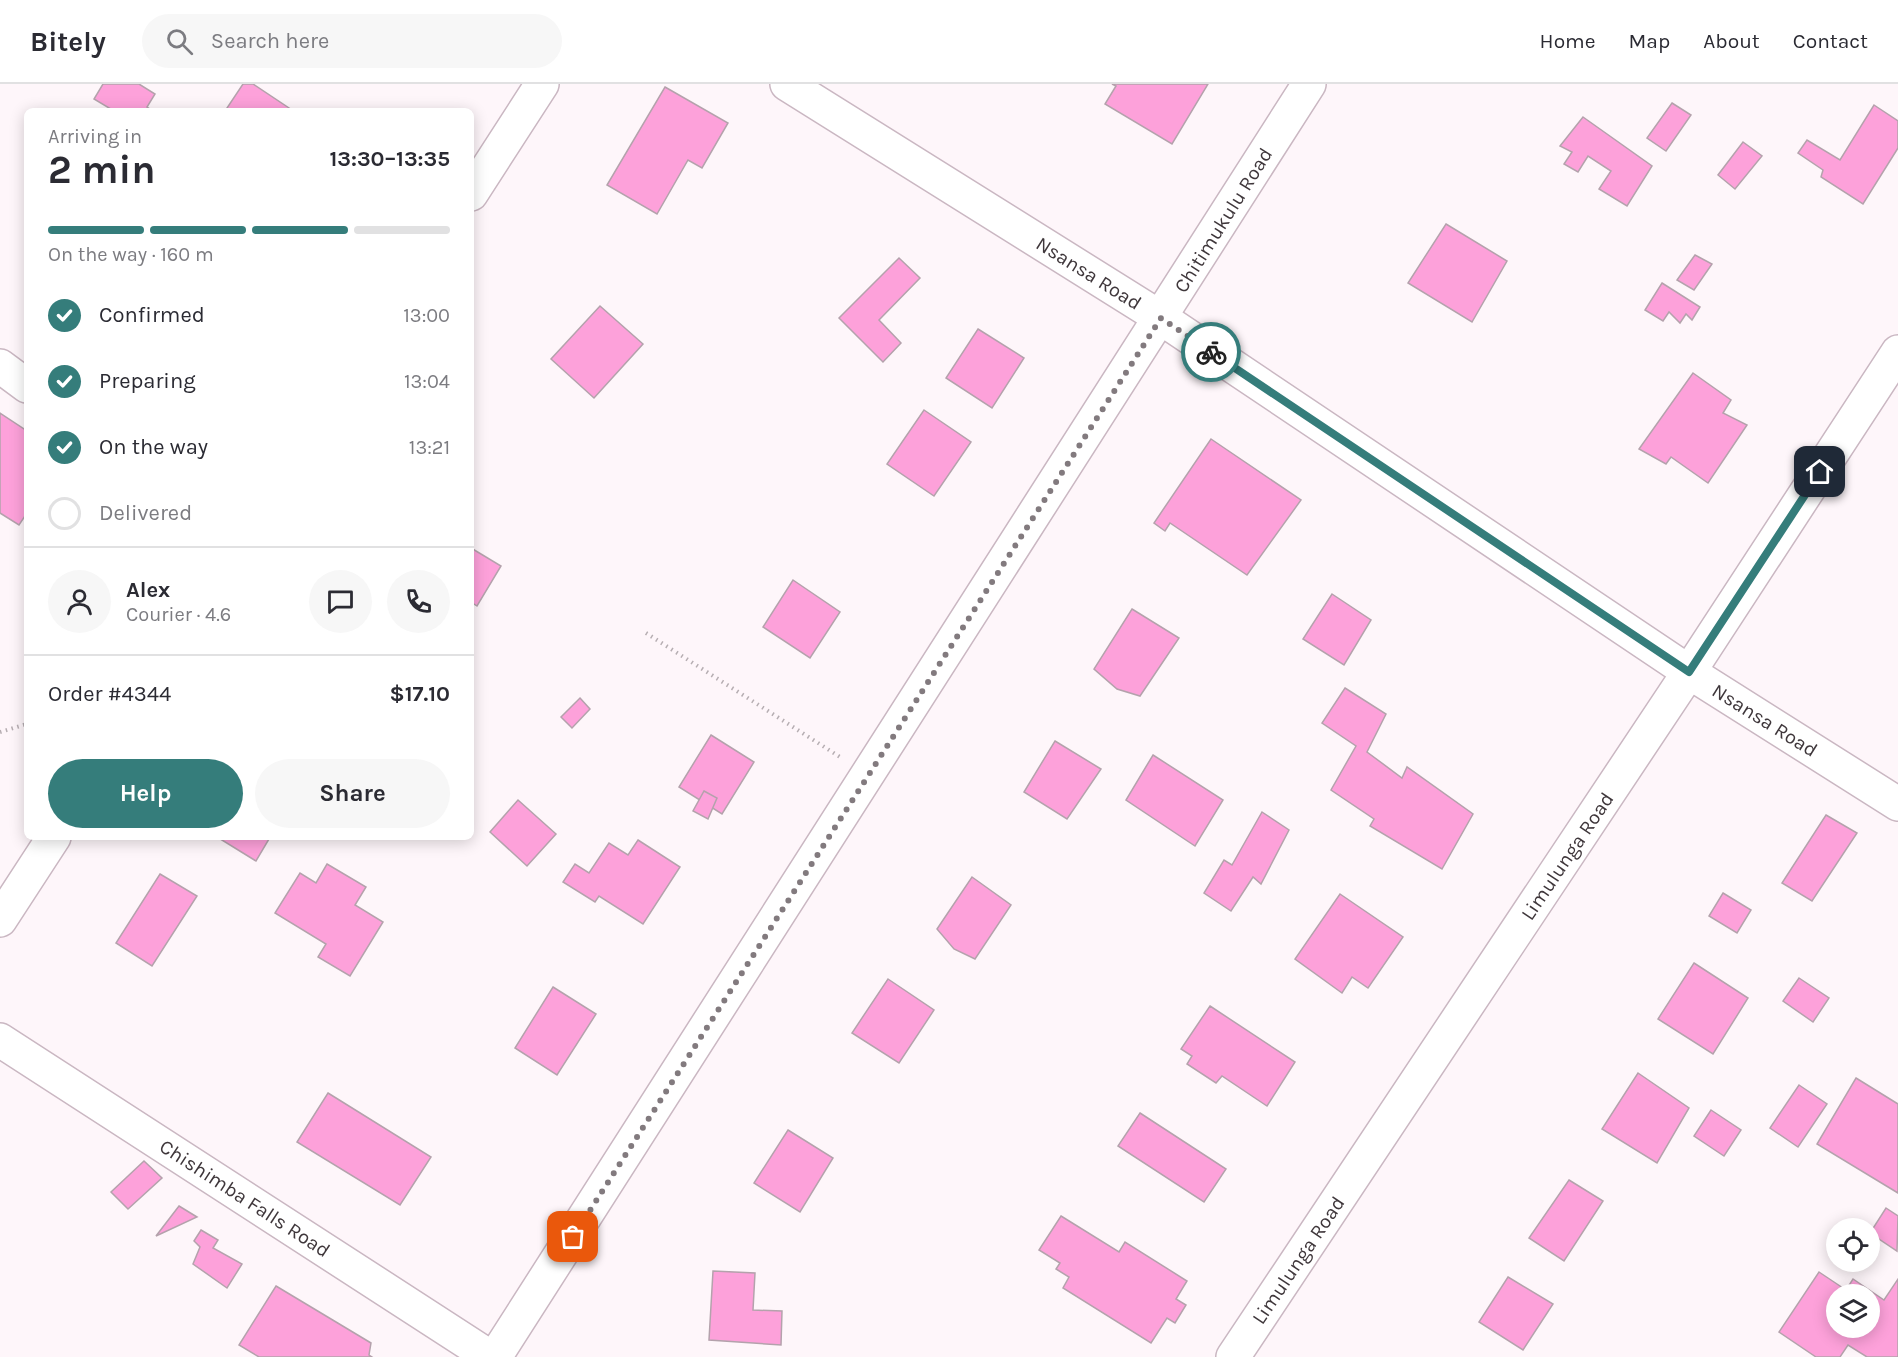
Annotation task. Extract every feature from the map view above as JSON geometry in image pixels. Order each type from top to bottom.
[{"type":"street","points":[[474,189],[542,84]]},
{"type":"street","name":"Nsansa Road","points":[[787,84],[1161,318],[1689,672],[1898,804]]},
{"type":"street","name":"Chitimukulu Road","points":[[495,1357],[1309,84]]},
{"type":"street","name":"Limulunga Road","points":[[1233,1357],[1689,672],[1898,352]]},
{"type":"street","points":[[0,366],[24,384]]},
{"type":"street","points":[[0,920],[52,840]]},
{"type":"street","name":"Chishimba Falls Road","points":[[0,1040],[490,1357]]},
{"type":"path","points":[[646,633],[868,776]]},
{"type":"path","points":[[0,732],[24,725]]},
{"type":"building","points":[[103,84],[139,84],[155,94],[148,108],[109,108],[94,99]]},
{"type":"building","points":[[243,84],[253,84],[289,108],[227,108]]},
{"type":"building","points":[[1112,84],[1208,84],[1172,144],[1105,104],[1116,86]]},
{"type":"building","points":[[665,87],[728,123],[702,168],[688,160],[657,214],[607,185]]},
{"type":"building","points":[[1672,103],[1691,115],[1666,151],[1647,138]]},
{"type":"building","points":[[1874,105],[1898,121],[1898,148],[1863,204],[1821,177],[1823,170],[1798,153],[1807,140],[1840,160]]},
{"type":"building","points":[[1583,117],[1652,166],[1627,206],[1599,189],[1611,171],[1588,156],[1578,172],[1564,164],[1572,152],[1560,146]]},
{"type":"building","points":[[1743,142],[1762,156],[1735,189],[1718,175]]},
{"type":"building","points":[[1446,224],[1507,261],[1472,322],[1408,283]]},
{"type":"building","points":[[1695,255],[1712,264],[1694,290],[1677,280]]},
{"type":"building","points":[[899,258],[920,278],[879,320],[901,343],[883,362],[839,318]]},
{"type":"building","points":[[1662,283],[1700,307],[1692,320],[1686,314],[1680,323],[1669,312],[1663,321],[1645,310]]},
{"type":"building","points":[[600,306],[643,344],[594,398],[551,359]]},
{"type":"building","points":[[978,329],[1024,358],[992,408],[946,378]]},
{"type":"building","points":[[1693,373],[1731,400],[1723,413],[1747,425],[1708,483],[1671,457],[1666,464],[1639,449]]},
{"type":"building","points":[[924,410],[971,442],[934,496],[887,464]]},
{"type":"building","points":[[0,413],[24,429],[24,518],[19,525],[0,513]]},
{"type":"building","points":[[1211,439],[1301,500],[1247,575],[1170,523],[1165,531],[1154,523]]},
{"type":"building","points":[[474,550],[501,566],[477,606],[474,604]]},
{"type":"building","points":[[793,580],[840,612],[810,658],[763,627]]},
{"type":"building","points":[[1332,594],[1371,620],[1344,665],[1303,639]]},
{"type":"building","points":[[1132,609],[1179,638],[1140,696],[1117,689],[1094,669]]},
{"type":"building","points":[[1345,688],[1386,714],[1367,752],[1402,778],[1407,767],[1473,814],[1442,869],[1370,826],[1374,819],[1331,790],[1356,746],[1322,723]]},
{"type":"building","points":[[580,698],[590,709],[572,728],[561,717]]},
{"type":"building","points":[[711,735],[754,762],[722,814],[679,787]]},
{"type":"building","points":[[1055,741],[1101,769],[1067,819],[1024,792]]},
{"type":"building","points":[[1153,755],[1223,800],[1195,846],[1126,800]]},
{"type":"building","points":[[704,791],[717,798],[708,819],[693,811]]},
{"type":"building","points":[[518,800],[556,834],[527,866],[490,832]]},
{"type":"building","points":[[1262,812],[1289,830],[1261,884],[1253,877],[1231,911],[1204,893],[1224,860],[1232,865]]},
{"type":"building","points":[[1826,815],[1857,833],[1812,901],[1782,883]]},
{"type":"building","points":[[222,840],[268,840],[256,861]]},
{"type":"building","points":[[638,840],[680,867],[643,924],[599,896],[595,902],[563,882],[575,864],[589,873],[609,843],[628,855]]},
{"type":"building","points":[[327,864],[366,887],[355,905],[383,922],[350,976],[318,957],[326,944],[275,913],[300,873],[316,883]]},
{"type":"building","points":[[160,874],[197,896],[152,966],[116,943]]},
{"type":"building","points":[[972,877],[1011,905],[975,959],[954,949],[937,929]]},
{"type":"building","points":[[1723,893],[1751,910],[1737,933],[1709,916]]},
{"type":"building","points":[[1340,894],[1403,937],[1368,988],[1352,977],[1342,993],[1295,959]]},
{"type":"building","points":[[1694,963],[1748,998],[1713,1054],[1658,1019]]},
{"type":"building","points":[[1799,978],[1829,998],[1813,1022],[1783,1001]]},
{"type":"building","points":[[888,979],[934,1010],[899,1063],[852,1033]]},
{"type":"building","points":[[553,987],[596,1014],[557,1075],[515,1048]]},
{"type":"building","points":[[1210,1006],[1295,1062],[1267,1106],[1222,1076],[1216,1083],[1187,1064],[1192,1056],[1181,1049]]},
{"type":"building","points":[[1638,1073],[1689,1108],[1657,1163],[1602,1129]]},
{"type":"building","points":[[1856,1078],[1898,1104],[1898,1193],[1817,1144]]},
{"type":"building","points":[[1799,1085],[1827,1104],[1798,1147],[1770,1128]]},
{"type":"building","points":[[328,1093],[431,1157],[400,1205],[297,1142]]},
{"type":"building","points":[[1711,1110],[1741,1130],[1724,1156],[1694,1136]]},
{"type":"building","points":[[1140,1113],[1226,1169],[1204,1202],[1118,1146]]},
{"type":"building","points":[[788,1130],[833,1158],[800,1212],[754,1183]]},
{"type":"building","points":[[144,1161],[162,1178],[128,1209],[111,1192]]},
{"type":"building","points":[[1569,1180],[1603,1201],[1564,1261],[1529,1238]]},
{"type":"building","points":[[179,1206],[197,1217],[156,1236]]},
{"type":"building","points":[[1886,1208],[1898,1216],[1897,1251],[1880,1240],[1880,1218]]},
{"type":"building","points":[[1061,1216],[1119,1252],[1125,1242],[1187,1281],[1176,1299],[1186,1305],[1175,1323],[1167,1318],[1151,1343],[1063,1288],[1069,1277],[1056,1269],[1060,1263],[1039,1250]]},
{"type":"building","points":[[201,1230],[218,1240],[213,1248],[242,1264],[227,1288],[193,1264],[200,1247],[194,1241]]},
{"type":"building","points":[[713,1271],[755,1273],[753,1310],[782,1311],[781,1345],[709,1340]]},
{"type":"building","points":[[1819,1272],[1837,1284],[1826,1284],[1826,1338],[1880,1338],[1880,1297],[1884,1300],[1898,1279],[1898,1357],[1867,1357],[1848,1345],[1840,1357],[1816,1357],[1779,1332]]},
{"type":"building","points":[[1508,1277],[1553,1304],[1523,1350],[1479,1322]]},
{"type":"building","points":[[1853,1279],[1860,1284],[1850,1284]]},
{"type":"building","points":[[276,1286],[371,1343],[369,1355],[372,1357],[259,1357],[239,1345]]},
{"type":"way so far","points":[[573,1237],[1161,318],[1211,352]]},
{"type":"route","points":[[1211,352],[1689,672],[1820,472]]}]
